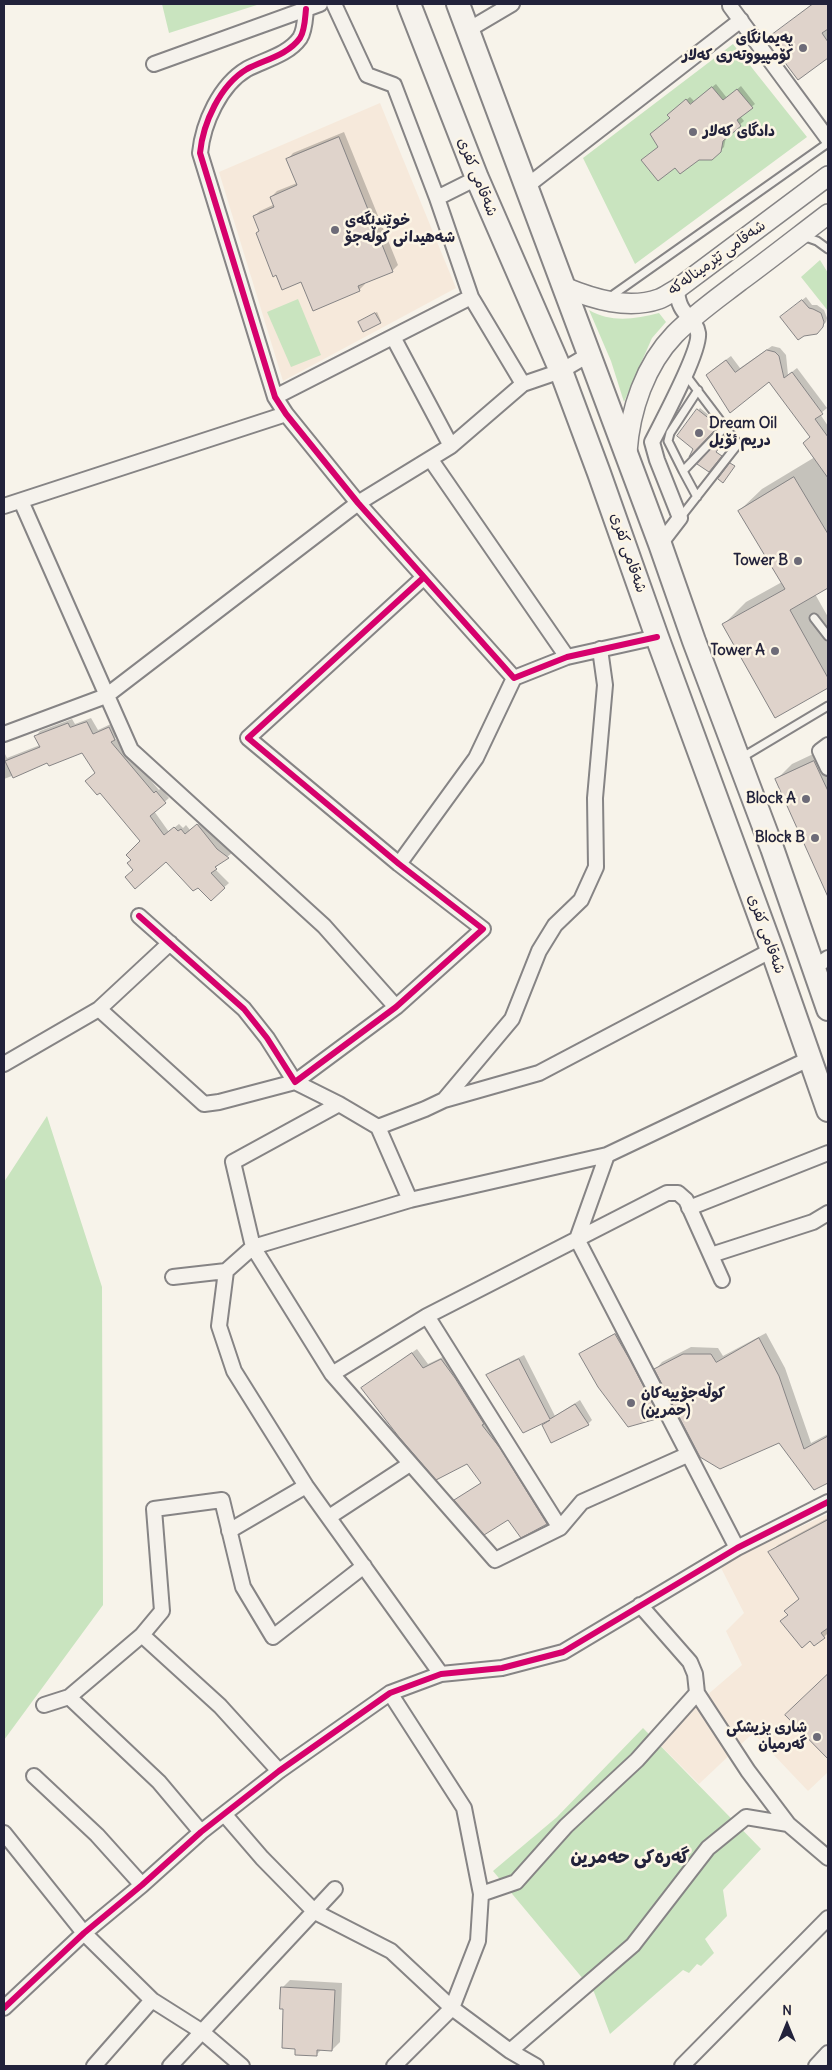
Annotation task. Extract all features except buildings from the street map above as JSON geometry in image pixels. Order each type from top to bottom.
[{"type":"highway","name":"شەقامی کفری","points":[[409,4],[477,178],[561,370],[600,473],[657,637],[772,950],[828,1110]]},
{"type":"highway","points":[[458,4],[590,354],[738,760],[822,962],[828,1009]]},
{"type":"main road","name":"شەقامی تێرمینالەکە","points":[[564,287],[588,297],[605,301],[641,302],[659,299],[677,289],[828,176]]},
{"type":"main road","points":[[627,456],[629,428],[637,400],[657,358],[667,344],[691,319],[828,214]]},
{"type":"street","points":[[154,64],[320,4]]},
{"type":"street","points":[[334,4],[367,75],[394,85],[437,198],[471,297],[523,384]]},
{"type":"street","points":[[468,30],[512,4]]},
{"type":"street","points":[[730,6],[828,141]]},
{"type":"street","points":[[306,9],[303,32],[298,40],[288,49],[248,69],[226,87],[205,127],[200,153],[275,397],[286,414],[358,503],[514,678]]},
{"type":"street","points":[[527,186],[741,20]]},
{"type":"street","points":[[437,198],[477,178]]},
{"type":"street","points":[[660,544],[680,518],[657,460],[652,442],[685,374],[698,340],[697,329],[679,305],[677,289]]},
{"type":"street","points":[[275,397],[471,297]]},
{"type":"street","points":[[393,337],[451,446]]},
{"type":"street","points":[[4,734],[106,696],[358,503],[451,446],[523,384],[561,370],[590,354]]},
{"type":"street","points":[[4,506],[286,414]]},
{"type":"street","points":[[431,460],[567,657]]},
{"type":"street","points":[[21,501],[131,750],[324,926],[396,1007]]},
{"type":"street","points":[[99,1008],[204,1104],[219,1102],[295,1082],[396,1007],[483,929],[399,864],[248,738],[423,578]]},
{"type":"street","points":[[399,864],[476,758],[514,678],[567,657],[657,637]]},
{"type":"street","points":[[444,1100],[512,1019],[539,951],[555,925],[581,900],[596,868],[595,798],[605,685],[600,649]]},
{"type":"street","points":[[828,745],[820,751],[828,768]]},
{"type":"street","points":[[140,916],[244,1009],[267,1038],[295,1082],[339,1104],[378,1127],[410,1200]]},
{"type":"street","points":[[4,1064],[99,1008],[170,943]]},
{"type":"street","points":[[378,1127],[444,1100],[539,1073],[772,950]]},
{"type":"street","points":[[173,1277],[226,1271],[253,1247],[410,1200],[607,1155],[811,1058]]},
{"type":"street","points":[[339,1104],[234,1162],[253,1247],[332,1374],[495,1560],[560,1528],[582,1502],[688,1455]]},
{"type":"street","points":[[689,1208],[828,1153]]},
{"type":"street","points":[[607,1155],[577,1239],[737,1548]]},
{"type":"street","points":[[332,1374],[427,1316],[667,1193],[678,1193],[686,1200],[722,1280]]},
{"type":"street","points":[[711,1256],[813,1222],[828,1213]]},
{"type":"street","points":[[226,1271],[219,1326],[234,1371],[306,1486],[441,1674]]},
{"type":"street","points":[[427,1316],[560,1528]]},
{"type":"street","points":[[329,1517],[410,1464]]},
{"type":"street","points":[[229,1531],[306,1486]]},
{"type":"street","points":[[44,1705],[69,1697],[142,1635],[162,1611],[154,1509],[222,1500],[244,1587],[273,1637],[364,1566]]},
{"type":"street","points":[[4,2008],[84,1933],[142,1885],[201,1832],[279,1771],[390,1693],[441,1674],[502,1668],[563,1652],[737,1548],[828,1502]]},
{"type":"street","points":[[640,1605],[690,1662],[695,1674],[697,1693],[748,1771],[788,1824],[828,1858]]},
{"type":"street","points":[[142,1635],[220,1706],[279,1771]]},
{"type":"street","points":[[390,1693],[464,1808],[481,1894],[478,1942],[452,2008],[394,2066]]},
{"type":"street","points":[[481,1894],[516,1882],[566,1826],[637,1760],[697,1693]]},
{"type":"street","points":[[69,1697],[159,1782],[201,1832]]},
{"type":"street","points":[[34,1776],[97,1834],[142,1885]]},
{"type":"street","points":[[225,1815],[262,1858],[315,1912],[391,1951],[452,2008],[510,2051],[536,2066]]},
{"type":"street","points":[[510,2051],[633,1945],[708,1848],[746,1818],[788,1824]]},
{"type":"street","points":[[4,1833],[84,1933],[152,2000],[201,2031],[242,2066]]},
{"type":"street","points":[[170,2066],[335,1889]]},
{"type":"street","points":[[682,2066],[828,1918]]},
{"type":"street","points":[[94,2066],[152,2000]]},
{"type":"street","points":[[816,2066],[828,2052]]},
{"type":"lane","points":[[605,301],[828,141]]},
{"type":"lane","points":[[801,235],[817,241],[828,249]]},
{"type":"lane","points":[[680,518],[738,444],[685,374]]},
{"type":"lane","points":[[697,497],[668,440],[670,432],[698,390]]},
{"type":"lane","points":[[683,471],[726,426]]},
{"type":"lane","points":[[814,618],[828,636]]},
{"type":"lane","points":[[738,760],[828,706]]},
{"type":"shaded area","name":"خوێندنگەی شەهیدانی کوڵەجۆ","points":[[380,103],[456,288],[283,381],[219,172]]},
{"type":"shaded area","points":[[828,1514],[828,1772],[808,1791],[753,1733],[699,1784],[655,1740],[742,1665],[726,1631],[744,1613],[719,1564]]},
{"type":"green space","points":[[162,4],[260,4],[169,33]]},
{"type":"green space","points":[[733,44],[807,137],[635,264],[583,158]]},
{"type":"green space","points":[[820,260],[828,273],[828,311],[801,277]]},
{"type":"green space","points":[[298,299],[321,355],[291,367],[267,312]]},
{"type":"green space","points":[[589,310],[606,317],[623,319],[659,313],[666,322],[652,338],[624,402],[611,361]]},
{"type":"green space","points":[[47,1116],[102,1287],[103,1605],[4,1740],[4,1182]]},
{"type":"green space","points":[[643,1728],[761,1849],[723,1890],[727,1916],[705,1939],[714,1953],[701,1966],[697,1964],[689,1973],[683,1970],[610,2034],[594,1992],[493,1871],[557,1817]]},
{"type":"cycle path","points":[[306,9],[303,31],[295,44],[282,53],[247,69],[237,76],[221,95],[209,117],[200,153],[275,397],[286,414],[358,503],[514,678],[567,657],[657,637]]},
{"type":"cycle path","points":[[139,916],[244,1009],[267,1038],[295,1082],[396,1007],[483,929],[399,864],[248,738],[423,578]]},
{"type":"cycle path","points":[[4,2008],[84,1933],[142,1885],[201,1832],[279,1771],[390,1693],[441,1674],[502,1668],[563,1652],[737,1548],[828,1502]]},
{"type":"place","name":"پەیمانگای کۆمپیووتەری کەلار","points":[[803,48]]},
{"type":"place","name":"دادگای کەلار","points":[[693,132]]},
{"type":"place","name":"خوێندنگەی شەهیدانی کوڵەجۆ","points":[[335,230]]},
{"type":"place","name":"Dream Oil دریم ئۆیل","points":[[699,433]]},
{"type":"place","name":"Tower B","points":[[798,561]]},
{"type":"place","name":"Tower A","points":[[775,651]]},
{"type":"place","name":"Block A","points":[[806,799]]},
{"type":"place","name":"Block B","points":[[815,838]]},
{"type":"place","name":"کوڵەجۆییەکان (حمرین)","points":[[631,1403]]},
{"type":"place","name":"شاری پزیشکی گەرمیان","points":[[817,1737]]},
{"type":"district","name":"گەرەکی حەمرین","points":[[630,1858]]}]
